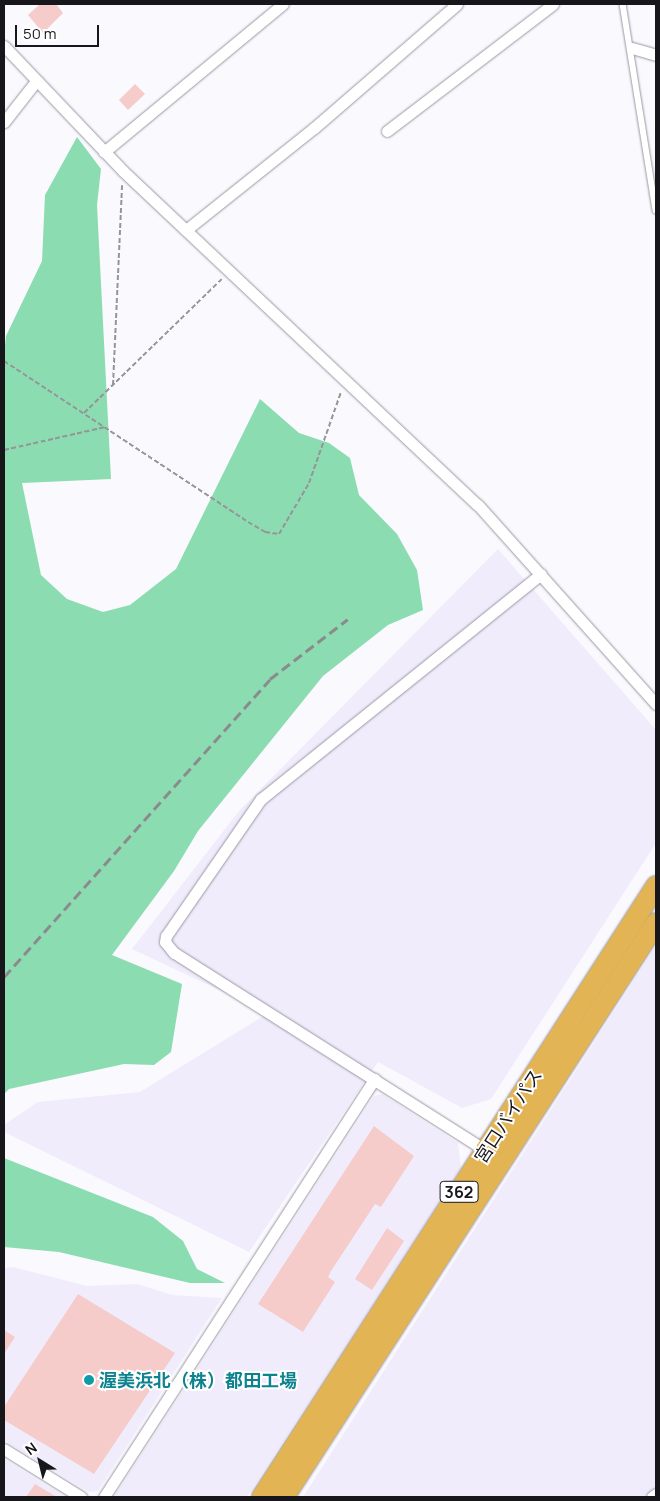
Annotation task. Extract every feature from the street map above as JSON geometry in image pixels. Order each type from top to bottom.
[{"type":"highway","name":"宮口バイパス","points":[[262,1497],[656,886]]},
{"type":"highway","name":"宮口バイパス","points":[[284,1497],[656,923]]},
{"type":"street","points":[[104,152],[283,4]]},
{"type":"street","points":[[186,230],[314,128],[457,4]]},
{"type":"street","points":[[387,131],[553,4]]},
{"type":"street","points":[[4,46],[36,82],[123,171],[478,505],[656,704]]},
{"type":"street","points":[[632,48],[656,55]]},
{"type":"street","points":[[4,122],[36,82]]},
{"type":"street","points":[[485,1150],[174,953],[165,942],[166,936],[261,799],[541,574]]},
{"type":"street","points":[[104,1497],[374,1079]]},
{"type":"street","points":[[4,1449],[81,1497]]},
{"type":"street","points":[[652,1497],[656,1494]]},
{"type":"lane","points":[[623,4],[632,48],[656,210]]},
{"type":"path","points":[[113,385],[123,171]]},
{"type":"path","points":[[84,414],[230,272]]},
{"type":"path","points":[[4,361],[248,522],[279,534],[308,483],[346,380]]},
{"type":"path","points":[[4,450],[105,427]]},
{"type":"shaded area","points":[[498,549],[656,730],[656,843],[491,1099],[462,1108],[378,1062],[249,1252],[4,1132],[4,1125],[38,1102],[140,1092],[268,1013],[132,949],[239,811]]},
{"type":"shaded area","points":[[656,946],[656,1489],[646,1497],[303,1497]]},
{"type":"shaded area","points":[[382,1094],[458,1143],[461,1168],[247,1497],[114,1497],[374,1096]]},
{"type":"shaded area","points":[[13,1267],[87,1286],[138,1284],[172,1295],[222,1298],[98,1491],[89,1492],[4,1440],[4,1268]]},
{"type":"shaded area","points":[[4,1459],[65,1497],[4,1497]]},
{"type":"green space","points":[[77,137],[101,169],[97,205],[111,479],[22,483],[41,575],[67,599],[103,612],[130,605],[176,569],[260,399],[299,433],[329,443],[350,458],[359,495],[397,534],[417,570],[423,610],[388,625],[323,676],[198,831],[174,871],[112,955],[182,984],[171,1052],[154,1065],[124,1064],[9,1089],[4,1094],[4,355],[6,336],[42,261],[45,195]]},
{"type":"green space","points":[[4,1158],[153,1217],[183,1241],[197,1269],[225,1283],[190,1283],[59,1252],[4,1247]]},
{"type":"building","points":[[40,4],[56,4],[63,13],[43,33],[28,15]]},
{"type":"building","points":[[135,84],[145,94],[128,110],[119,100]]},
{"type":"building","points":[[374,1126],[414,1156],[381,1207],[375,1204],[331,1271],[328,1277],[335,1282],[303,1332],[258,1304]]},
{"type":"building","points":[[387,1228],[404,1241],[372,1290],[355,1279]]},
{"type":"building","name":"渥美浜北（株）都田工場","points":[[78,1294],[175,1353],[94,1474],[4,1420],[4,1407]]},
{"type":"building","points":[[4,1330],[15,1337],[4,1354]]},
{"type":"building","points":[[35,1484],[57,1497],[26,1497]]},
{"type":"railway","points":[[4,977],[270,679],[348,619]]},
{"type":"place","name":"渥美浜北（株）都田工場","points":[[89,1380]]}]
